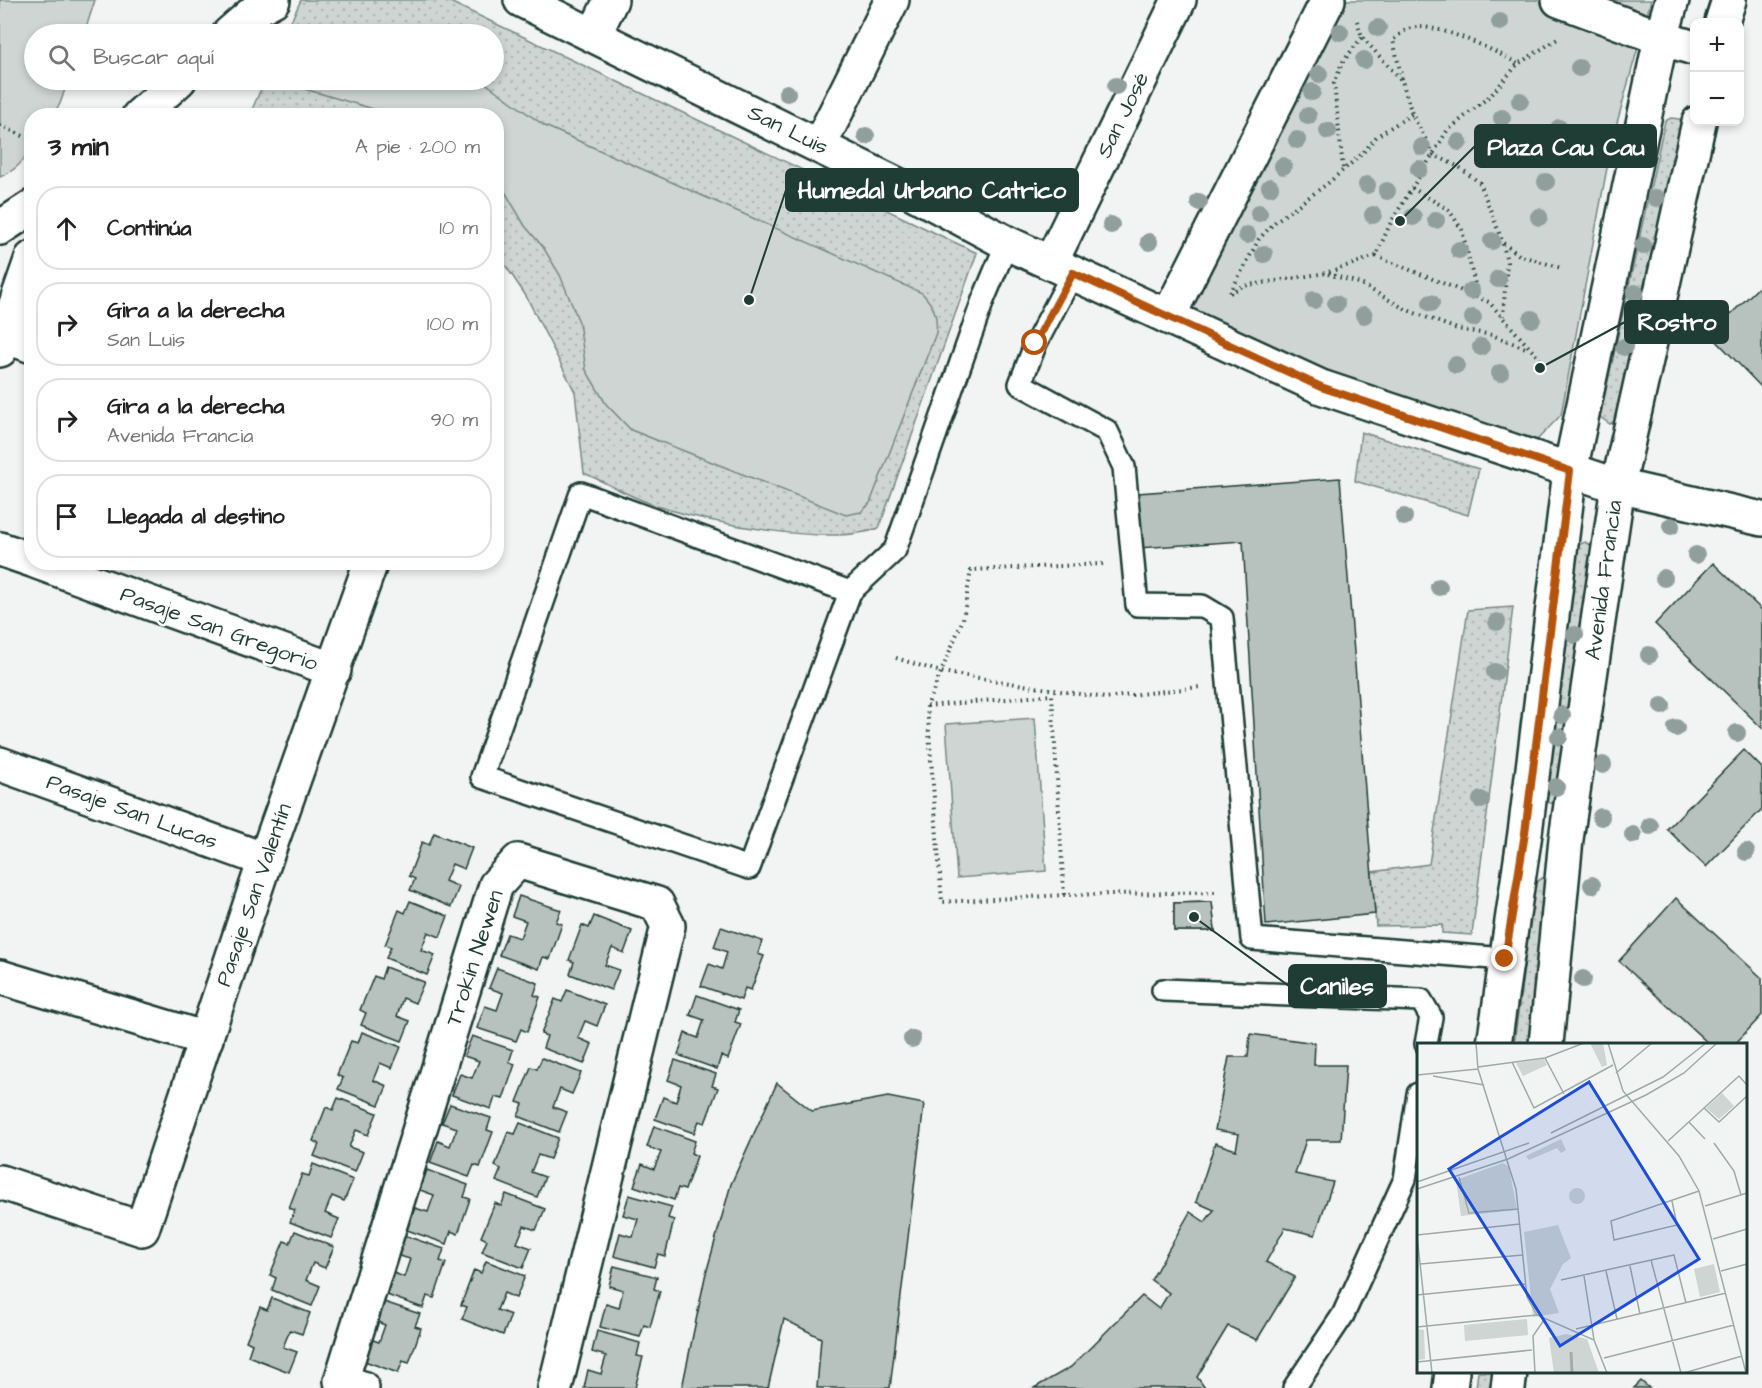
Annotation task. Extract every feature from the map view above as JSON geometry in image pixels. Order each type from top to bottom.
[{"type":"street","name":"San Luis","points":[[521,0],[819,146],[1007,243],[1321,387],[1618,486],[1762,519]]},
{"type":"street","points":[[594,35],[611,0]]},
{"type":"street","points":[[819,146],[892,0]]},
{"type":"street","name":"San José","points":[[1062,267],[1179,0]]},
{"type":"street","points":[[1168,317],[1328,0]]},
{"type":"street","points":[[1559,0],[1690,47]]},
{"type":"street","points":[[1494,1043],[1525,833],[1560,536],[1570,471],[1661,38],[1672,0]]},
{"type":"street","points":[[1723,18],[1729,0]]},
{"type":"street","points":[[240,24],[264,2]]},
{"type":"street","points":[[148,108],[168,90]]},
{"type":"street","name":"Avenida Francia","points":[[1546,1043],[1566,839],[1618,486],[1698,126]]},
{"type":"street","points":[[0,228],[24,212]]},
{"type":"street","points":[[9,341],[24,287]]},
{"type":"street","points":[[0,549],[24,557]]},
{"type":"street","name":"Pasaje San Gregorio","points":[[59,570],[334,670]]},
{"type":"street","name":"Pasaje San Valentín","points":[[0,1182],[142,1229],[265,860],[368,570]]},
{"type":"street","name":"Pasaje San Lucas","points":[[0,764],[265,860]]},
{"type":"street","points":[[1525,833],[1566,839]]},
{"type":"street","name":"Trokin Newen","points":[[362,1388],[341,1381],[496,885],[518,861],[657,904],[668,926],[555,1388]]},
{"type":"street","points":[[0,977],[206,1039]]},
{"type":"street","points":[[1450,1388],[1452,1373]]},
{"type":"street","points":[[1508,1388],[1510,1373]]},
{"type":"lane","points":[[850,592],[581,494],[482,777],[749,868],[850,592],[895,550],[983,300],[1007,243]]},
{"type":"lane","points":[[1062,267],[1020,384],[1107,431],[1124,467],[1137,605],[1202,606],[1222,618],[1252,939],[1505,959]]},
{"type":"lane","points":[[1163,990],[1421,1000],[1431,1017],[1426,1043]]},
{"type":"lane","points":[[1294,1388],[1343,1315],[1405,1179],[1417,1106]]},
{"type":"path","points":[[1356,17],[1362,37],[1402,81]]},
{"type":"path","points":[[1503,316],[1507,262],[1503,243],[1480,183],[1459,167],[1434,155],[1412,114],[1393,40],[1409,28],[1432,28],[1486,45],[1518,64]]},
{"type":"path","points":[[1376,256],[1391,222],[1447,131],[1491,95],[1518,64],[1567,33]]},
{"type":"path","points":[[1343,168],[1334,84],[1342,63],[1362,37]]},
{"type":"path","points":[[1412,114],[1377,136],[1362,154],[1327,184],[1276,221],[1259,239],[1230,293],[1244,286],[1326,273],[1376,256],[1489,302],[1543,363]]},
{"type":"path","points":[[0,125],[24,136]]},
{"type":"path","points":[[1412,188],[1449,210],[1462,230],[1478,297]]},
{"type":"path","points":[[1503,243],[1519,255],[1561,268]]},
{"type":"path","points":[[1326,273],[1359,283],[1407,310],[1457,329],[1492,335],[1528,348]]},
{"type":"path","points":[[1133,563],[971,570],[963,619],[927,706],[942,902],[1064,895],[1247,892]]},
{"type":"path","points":[[896,658],[941,672],[1105,698],[1228,684]]},
{"type":"path","points":[[927,706],[1052,694],[1064,895]]},
{"type":"shaded area","points":[[0,0],[95,0],[87,24],[24,24],[24,90],[65,90],[57,108],[24,108],[24,158],[18,166],[0,177]]},
{"type":"shaded area","points":[[301,0],[446,0],[496,24],[290,24]]},
{"type":"shaded area","points":[[1309,0],[1651,0],[1612,141],[1561,415],[1537,440],[1511,437],[1333,380],[1165,301]]},
{"type":"shaded area","points":[[504,28],[977,253],[879,528],[858,533],[831,535],[770,531],[739,526],[650,504],[584,473],[575,392],[526,296],[504,263],[504,108],[253,108],[261,90],[504,90]]},
{"type":"shaded area","points":[[308,90],[495,90],[545,126],[922,293],[934,311],[936,333],[870,503],[861,512],[846,515],[631,430],[606,404],[586,370],[579,322],[560,275],[543,247],[525,226],[504,190],[504,108],[370,108]]},
{"type":"shaded area","points":[[1671,118],[1685,123],[1621,418],[1610,424],[1600,417],[1665,121]]},
{"type":"shaded area","points":[[1361,432],[1479,469],[1468,515],[1355,481]]},
{"type":"shaded area","points":[[1585,542],[1597,549],[1563,807],[1544,801],[1576,546]]},
{"type":"shaded area","points":[[1513,607],[1472,935],[1442,933],[1442,925],[1376,926],[1372,872],[1429,864],[1468,610]]},
{"type":"shaded area","points":[[1035,718],[1046,871],[957,878],[946,724]]},
{"type":"shaded area","points":[[1542,878],[1551,880],[1540,1043],[1514,1043],[1535,883]]},
{"type":"shaded area","points":[[1478,1373],[1497,1373],[1495,1388],[1476,1388]]},
{"type":"building","points":[[1762,284],[1762,388],[1710,334]]},
{"type":"building","points":[[1340,478],[1375,914],[1266,925],[1243,541],[1138,548],[1138,493]]},
{"type":"building","points":[[1713,563],[1762,610],[1762,728],[1655,624]]},
{"type":"building","points":[[1744,750],[1762,768],[1762,809],[1706,867],[1667,829]]},
{"type":"building","points":[[434,833],[472,848],[464,869],[452,864],[445,881],[459,887],[451,907],[410,890],[415,879],[409,876],[422,842],[429,845]]},
{"type":"building","points":[[519,896],[561,910],[556,922],[562,924],[550,959],[543,957],[539,969],[499,955],[507,934],[520,938],[526,921],[512,916]]},
{"type":"building","points":[[1676,898],[1762,978],[1762,1015],[1736,1043],[1708,1043],[1619,961]]},
{"type":"building","points":[[410,901],[448,916],[440,937],[428,932],[421,950],[435,955],[427,975],[386,958],[391,947],[385,945],[399,910],[405,913]]},
{"type":"building","points":[[1212,902],[1215,931],[1174,931],[1174,903]]},
{"type":"building","points":[[1212,902],[1215,931],[1174,931],[1174,903]]},
{"type":"building","points":[[594,916],[632,931],[624,953],[612,948],[605,965],[619,970],[611,990],[570,974],[574,962],[569,960],[582,925],[589,928]]},
{"type":"building","points":[[721,927],[762,941],[758,954],[764,956],[751,990],[745,988],[741,1000],[701,986],[709,964],[722,969],[727,952],[714,947]]},
{"type":"building","points":[[385,967],[424,982],[415,1003],[403,998],[397,1016],[410,1021],[402,1041],[361,1025],[366,1013],[360,1010],[374,976],[381,979]]},
{"type":"building","points":[[497,968],[538,983],[534,995],[540,997],[527,1032],[521,1029],[516,1041],[477,1028],[485,1006],[497,1010],[503,993],[489,988]]},
{"type":"building","points":[[567,990],[605,1005],[597,1026],[585,1021],[578,1038],[592,1044],[584,1064],[543,1048],[547,1036],[541,1034],[555,999],[562,1002]]},
{"type":"building","points":[[697,995],[739,1010],[735,1022],[741,1024],[728,1059],[721,1056],[717,1069],[678,1055],[685,1033],[698,1038],[704,1020],[690,1015]]},
{"type":"building","points":[[362,1032],[401,1047],[392,1068],[380,1063],[373,1080],[387,1086],[379,1105],[338,1089],[343,1078],[337,1075],[351,1041],[358,1043]]},
{"type":"building","points":[[1250,1034],[1315,1043],[1314,1065],[1346,1065],[1341,1140],[1306,1140],[1295,1174],[1333,1182],[1315,1235],[1285,1228],[1266,1262],[1295,1277],[1257,1340],[1228,1326],[1197,1377],[1205,1388],[1034,1388],[1071,1367],[1142,1296],[1159,1309],[1169,1293],[1151,1280],[1190,1212],[1205,1222],[1214,1210],[1196,1202],[1215,1143],[1236,1150],[1239,1134],[1215,1130],[1229,1057],[1248,1057]]},
{"type":"building","points":[[472,1036],[513,1050],[509,1062],[515,1064],[503,1099],[495,1097],[491,1109],[452,1095],[460,1074],[472,1078],[479,1061],[464,1056]]},
{"type":"building","points":[[542,1058],[581,1073],[572,1094],[560,1089],[553,1107],[567,1112],[559,1132],[518,1116],[523,1104],[517,1102],[531,1067],[537,1069]]},
{"type":"building","points":[[675,1060],[716,1074],[712,1086],[718,1088],[705,1123],[699,1121],[694,1133],[655,1119],[663,1097],[676,1102],[681,1085],[668,1080]]},
{"type":"building","points":[[777,1083],[812,1111],[888,1097],[924,1104],[890,1388],[817,1388],[821,1338],[784,1319],[768,1388],[682,1388],[705,1277],[731,1184]]},
{"type":"building","points":[[338,1098],[377,1113],[368,1135],[356,1130],[349,1147],[363,1152],[355,1172],[314,1156],[319,1144],[313,1141],[326,1107],[333,1110]]},
{"type":"building","points":[[450,1104],[491,1118],[487,1130],[493,1132],[480,1167],[474,1165],[469,1177],[430,1163],[438,1141],[450,1146],[457,1128],[442,1123]]},
{"type":"building","points":[[520,1123],[558,1138],[550,1159],[538,1155],[531,1172],[545,1177],[537,1197],[496,1181],[501,1169],[495,1166],[508,1132],[515,1134]]},
{"type":"building","points":[[654,1126],[695,1141],[691,1153],[697,1156],[685,1190],[678,1188],[674,1200],[634,1186],[642,1164],[654,1169],[661,1152],[647,1147]]},
{"type":"building","points":[[313,1164],[353,1180],[344,1201],[332,1196],[325,1213],[339,1219],[331,1238],[290,1222],[295,1210],[289,1208],[302,1174],[309,1176]]},
{"type":"building","points":[[427,1170],[468,1185],[464,1197],[470,1199],[458,1234],[451,1231],[447,1244],[407,1230],[415,1208],[428,1212],[434,1195],[420,1190]]},
{"type":"building","points":[[506,1194],[545,1209],[536,1230],[524,1226],[517,1243],[531,1248],[523,1268],[482,1252],[487,1240],[481,1237],[495,1203],[501,1206]]},
{"type":"building","points":[[629,1195],[672,1207],[668,1218],[674,1220],[665,1256],[658,1254],[654,1267],[614,1256],[620,1233],[633,1237],[638,1219],[623,1215]]},
{"type":"building","points":[[295,1231],[334,1247],[325,1268],[313,1263],[306,1280],[320,1286],[312,1306],[272,1290],[276,1278],[270,1275],[284,1241],[290,1243]]},
{"type":"building","points":[[403,1235],[444,1249],[440,1261],[446,1263],[434,1298],[427,1296],[423,1308],[384,1294],[391,1272],[404,1277],[410,1259],[396,1255]]},
{"type":"building","points":[[486,1261],[525,1276],[516,1298],[504,1293],[497,1310],[511,1315],[503,1335],[462,1319],[467,1307],[461,1305],[474,1270],[481,1273]]},
{"type":"building","points":[[614,1266],[657,1277],[654,1289],[660,1291],[650,1327],[644,1325],[640,1337],[600,1327],[606,1304],[619,1308],[623,1290],[609,1286]]},
{"type":"building","points":[[272,1298],[310,1313],[302,1334],[290,1330],[283,1347],[297,1352],[289,1372],[248,1356],[252,1344],[246,1341],[260,1307],[267,1310]]},
{"type":"building","points":[[378,1300],[420,1314],[415,1326],[421,1328],[409,1363],[403,1361],[398,1373],[359,1359],[367,1338],[379,1342],[385,1325],[372,1320]]},
{"type":"building","points":[[597,1331],[640,1343],[637,1356],[643,1357],[635,1388],[584,1388],[588,1370],[601,1374],[606,1356],[592,1352]]},
{"type":"building","points":[[1641,1381],[1649,1388],[1634,1388]]},
{"type":"place","name":"Plaza Cau Cau","points":[[1400,221]]},
{"type":"place","name":"Humedal Urbano Catrico","points":[[749,300]]},
{"type":"place","name":"Rostro","points":[[1540,368]]},
{"type":"place","name":"Caniles","points":[[1194,917]]},
{"type":"route","points":[[1035,343],[1073,273],[1321,387],[1570,471],[1561,525],[1525,833],[1505,959]]}]
